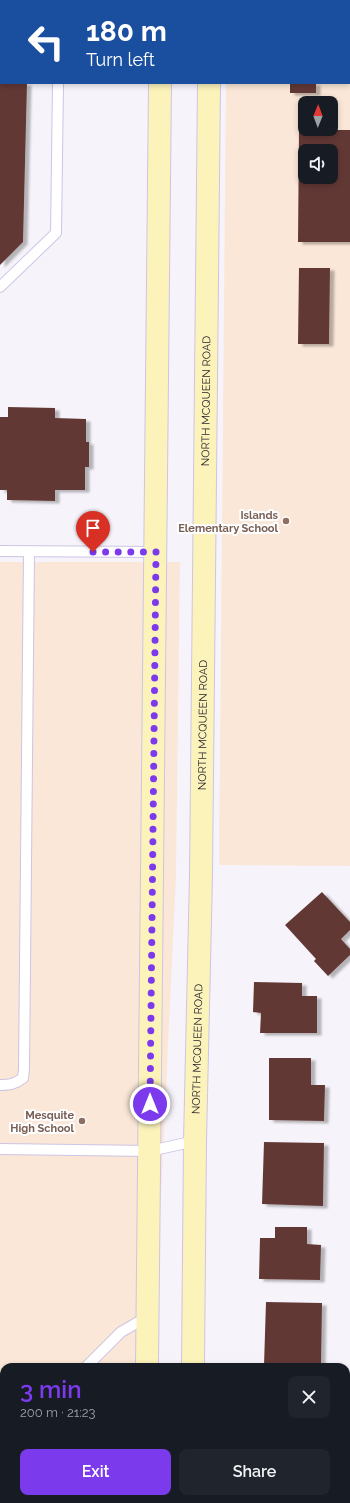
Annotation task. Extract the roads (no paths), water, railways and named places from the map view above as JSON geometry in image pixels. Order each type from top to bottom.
[{"type":"main road","points":[[147,1363],[160,84]]},
{"type":"main road","name":"NORTH MCQUEEN ROAD","points":[[193,1363],[209,84]]},
{"type":"lane","points":[[0,287],[56,233],[58,84]]},
{"type":"lane","points":[[0,551],[156,552]]},
{"type":"lane","points":[[0,1085],[16,1083],[23,1078],[24,1069],[29,552]]},
{"type":"lane","points":[[0,1149],[150,1151],[195,1141]]},
{"type":"lane","points":[[90,1363],[121,1332],[147,1317]]},
{"type":"place","name":"Islands Elementary School","points":[[286,521]]},
{"type":"place","name":"Mesquite High School","points":[[82,1121]]}]
